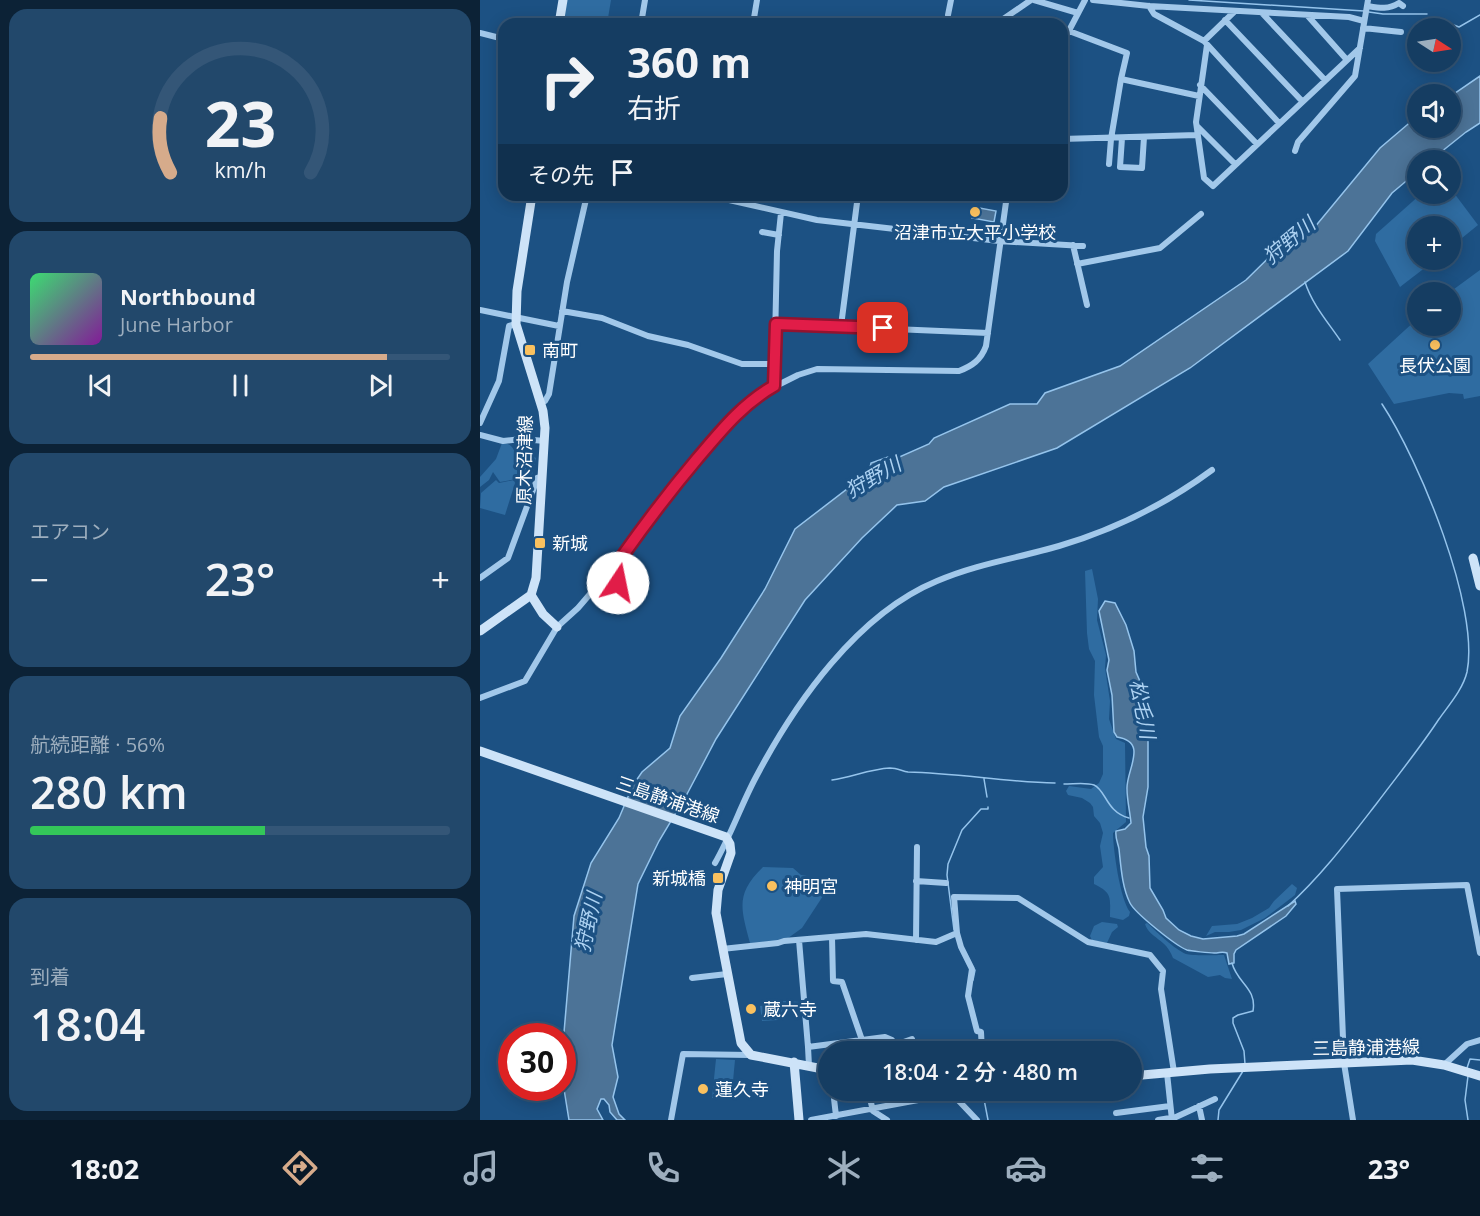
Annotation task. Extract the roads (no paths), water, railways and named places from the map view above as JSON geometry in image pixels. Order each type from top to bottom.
[{"type":"main road","points":[[560,18],[563,0]]},
{"type":"main road","name":"原木沼津線","points":[[531,201],[517,291],[516,321],[544,420],[545,441],[536,579],[531,595]]},
{"type":"main road","points":[[1476,556],[1480,586]]},
{"type":"main road","points":[[480,631],[531,595],[543,614],[557,627]]},
{"type":"main road","name":"三島静浦港線","points":[[480,751],[726,838],[731,854],[716,901],[722,949],[739,1037],[744,1049],[751,1055]]},
{"type":"main road","points":[[751,1055],[818,1068]]},
{"type":"main road","name":"三島静浦港線","points":[[1142,1075],[1412,1060],[1444,1065],[1480,1076]]},
{"type":"main road","points":[[794,1062],[799,1120]]},
{"type":"street","points":[[642,18],[645,0]]},
{"type":"street","points":[[754,18],[757,0]]},
{"type":"street","points":[[948,15],[951,0]]},
{"type":"street","points":[[1006,18],[1035,0],[1078,13]]},
{"type":"street","points":[[1084,0],[1069,31],[1127,53],[1111,139],[1109,164]]},
{"type":"street","points":[[1093,0],[1149,6],[1349,17],[1401,32]]},
{"type":"street","points":[[1295,151],[1298,142],[1353,78],[1367,4],[1380,9],[1392,8],[1399,3],[1403,6]]},
{"type":"street","points":[[1149,6],[1154,14],[1205,43],[1279,123]]},
{"type":"street","points":[[1235,11],[1205,43],[1197,135],[1204,178],[1213,186],[1360,48]]},
{"type":"street","points":[[1263,13],[1325,80]]},
{"type":"street","points":[[1307,15],[1347,60]]},
{"type":"street","points":[[1225,20],[1302,101]]},
{"type":"street","points":[[480,33],[498,38]]},
{"type":"street","points":[[1121,79],[1199,96]]},
{"type":"street","points":[[1200,85],[1257,144]]},
{"type":"street","points":[[1197,126],[1235,164]]},
{"type":"street","points":[[1068,139],[1197,135]]},
{"type":"street","points":[[1122,138],[1120,167],[1142,168],[1144,137]]},
{"type":"street","points":[[540,403],[545,401],[549,394],[559,326],[586,201]]},
{"type":"street","points":[[739,201],[781,213],[854,225],[999,241],[1083,246]]},
{"type":"street","points":[[841,326],[857,201]]},
{"type":"street","points":[[480,698],[525,681],[557,627],[578,608],[621,558],[660,504],[726,425],[752,401],[774,386],[808,371],[826,368],[959,371],[981,357],[986,346],[1006,201]]},
{"type":"street","points":[[774,386],[781,213]]},
{"type":"street","points":[[1077,264],[1160,248],[1201,214]]},
{"type":"street","points":[[762,232],[779,235]]},
{"type":"street","points":[[1073,245],[1087,304]]},
{"type":"street","points":[[480,310],[516,321],[559,326]]},
{"type":"street","points":[[562,311],[602,318],[648,336],[688,345],[742,364],[774,364]]},
{"type":"street","points":[[480,423],[499,381],[509,326],[516,321]]},
{"type":"street","points":[[776,324],[988,333]]},
{"type":"street","points":[[480,435],[503,441],[522,439],[545,441]]},
{"type":"street","points":[[715,863],[740,807],[771,748],[809,691],[845,649],[876,619],[935,581],[970,569],[1089,537],[1158,505],[1212,470]]},
{"type":"street","points":[[480,578],[508,558],[537,478],[542,477]]},
{"type":"street","points":[[618,583],[622,567],[621,558]]},
{"type":"street","points":[[916,847],[916,940]]},
{"type":"street","points":[[916,881],[946,883]]},
{"type":"street","points":[[1353,1120],[1344,1063],[1337,889],[1467,885],[1480,952]]},
{"type":"street","points":[[981,1041],[981,1032],[977,1031],[968,996],[972,969],[957,933],[954,897],[1014,897],[1044,913],[1088,942],[1153,957],[1163,971],[1161,989],[1170,1072],[1172,1119]]},
{"type":"street","points":[[722,949],[866,934],[936,942],[957,933]]},
{"type":"street","points":[[832,937],[833,981],[842,982],[862,1040]]},
{"type":"street","points":[[799,940],[809,1066]]},
{"type":"street","points":[[692,978],[727,974]]},
{"type":"street","points":[[808,1047],[890,1038],[892,1041]]},
{"type":"street","points":[[906,1041],[912,1039]]},
{"type":"street","points":[[1444,1065],[1467,1044],[1480,1040]]},
{"type":"street","points":[[671,1120],[683,1054],[751,1055]]},
{"type":"street","points":[[1158,1120],[1172,1119],[1215,1099]]},
{"type":"street","points":[[834,1101],[836,1116]]},
{"type":"street","points":[[870,1101],[872,1109],[887,1120]]},
{"type":"street","points":[[811,1120],[909,1101]]},
{"type":"street","points":[[959,1101],[977,1120]]},
{"type":"street","points":[[1116,1113],[1170,1106]]},
{"type":"street","points":[[1199,1106],[1202,1120]]},
{"type":"water","points":[[1480,76],[1480,123],[1461,136],[1461,89]]},
{"type":"water","name":"狩野川","points":[[1407,125],[1407,138],[1458,138],[1444,150],[1407,150],[1407,180],[1392,193],[1348,251],[1190,368],[1057,448],[944,487],[925,501],[897,505],[862,538],[805,600],[716,739],[659,841],[638,884],[612,1045],[618,1077],[613,1097],[619,1114],[625,1120],[617,1120],[610,1112],[609,1105],[601,1099],[597,1109],[603,1120],[569,1120],[566,1101],[576,1101],[576,1023],[565,1023],[574,916],[591,863],[619,818],[633,785],[642,772],[670,748],[680,716],[721,658],[765,589],[795,529],[869,472],[871,463],[888,457],[895,459],[929,444],[934,438],[1010,404],[1037,404],[1045,393],[1120,366],[1246,280],[1299,228],[1314,228],[1380,148]]},
{"type":"water","points":[[974,207],[996,211],[994,222],[972,218]]},
{"type":"water","points":[[1105,601],[1115,603],[1126,625],[1134,651],[1136,672],[1142,686],[1142,714],[1148,738],[1148,787],[1143,817],[1149,856],[1150,888],[1166,918],[1179,930],[1191,936],[1203,939],[1237,936],[1244,934],[1295,901],[1296,904],[1286,916],[1236,950],[1234,963],[1229,964],[1225,952],[1187,950],[1182,947],[1139,914],[1127,897],[1116,831],[1125,829],[1131,823],[1127,789],[1134,751],[1127,740],[1117,737],[1114,732],[1112,695],[1107,670],[1109,660],[1099,611]]},
{"type":"waterway","points":[[1189,0],[1364,11]]},
{"type":"waterway","points":[[1369,12],[1427,14]]},
{"type":"waterway","points":[[1461,26],[1480,15]]},
{"type":"waterway","points":[[1305,282],[1316,305],[1340,340]]},
{"type":"waterway","points":[[1288,906],[1346,843],[1417,751],[1455,697],[1467,672],[1469,644],[1456,573],[1429,496],[1413,460],[1382,404]]},
{"type":"waterway","points":[[832,780],[895,768],[908,772],[1055,783]]},
{"type":"waterway","points":[[984,779],[987,797]]},
{"type":"waterway","points":[[1064,784],[1094,785],[1116,811],[1129,818]]},
{"type":"waterway","points":[[954,930],[947,875],[948,864],[962,830],[981,809],[988,809],[988,807]]},
{"type":"waterway","points":[[1232,963],[1249,991],[1253,1003],[1253,1011],[1233,1018],[1244,1051],[1245,1064]]},
{"type":"waterway","points":[[973,980],[975,970]]},
{"type":"waterway","points":[[1467,1068],[1470,1059],[1480,1060]]},
{"type":"waterway","points":[[1218,1120],[1219,1110],[1243,1071]]},
{"type":"waterway","points":[[1468,1076],[1465,1100],[1468,1120]]},
{"type":"waterway","points":[[984,1101],[988,1120]]},
{"type":"place","name":"沼津市立大平小学校","points":[[975,212]]},
{"type":"place","name":"長伏公園","points":[[1435,345]]},
{"type":"place","name":"南町","points":[[530,350]]},
{"type":"place","name":"新城","points":[[540,543]]},
{"type":"place","name":"新城橋","points":[[718,878]]},
{"type":"place","name":"神明宮","points":[[772,886]]},
{"type":"place","name":"蔵六寺","points":[[751,1009]]},
{"type":"place","name":"蓮久寺","points":[[703,1089]]},
{"type":"water label","name":"松毛川","points":[[1143,709]]}]
